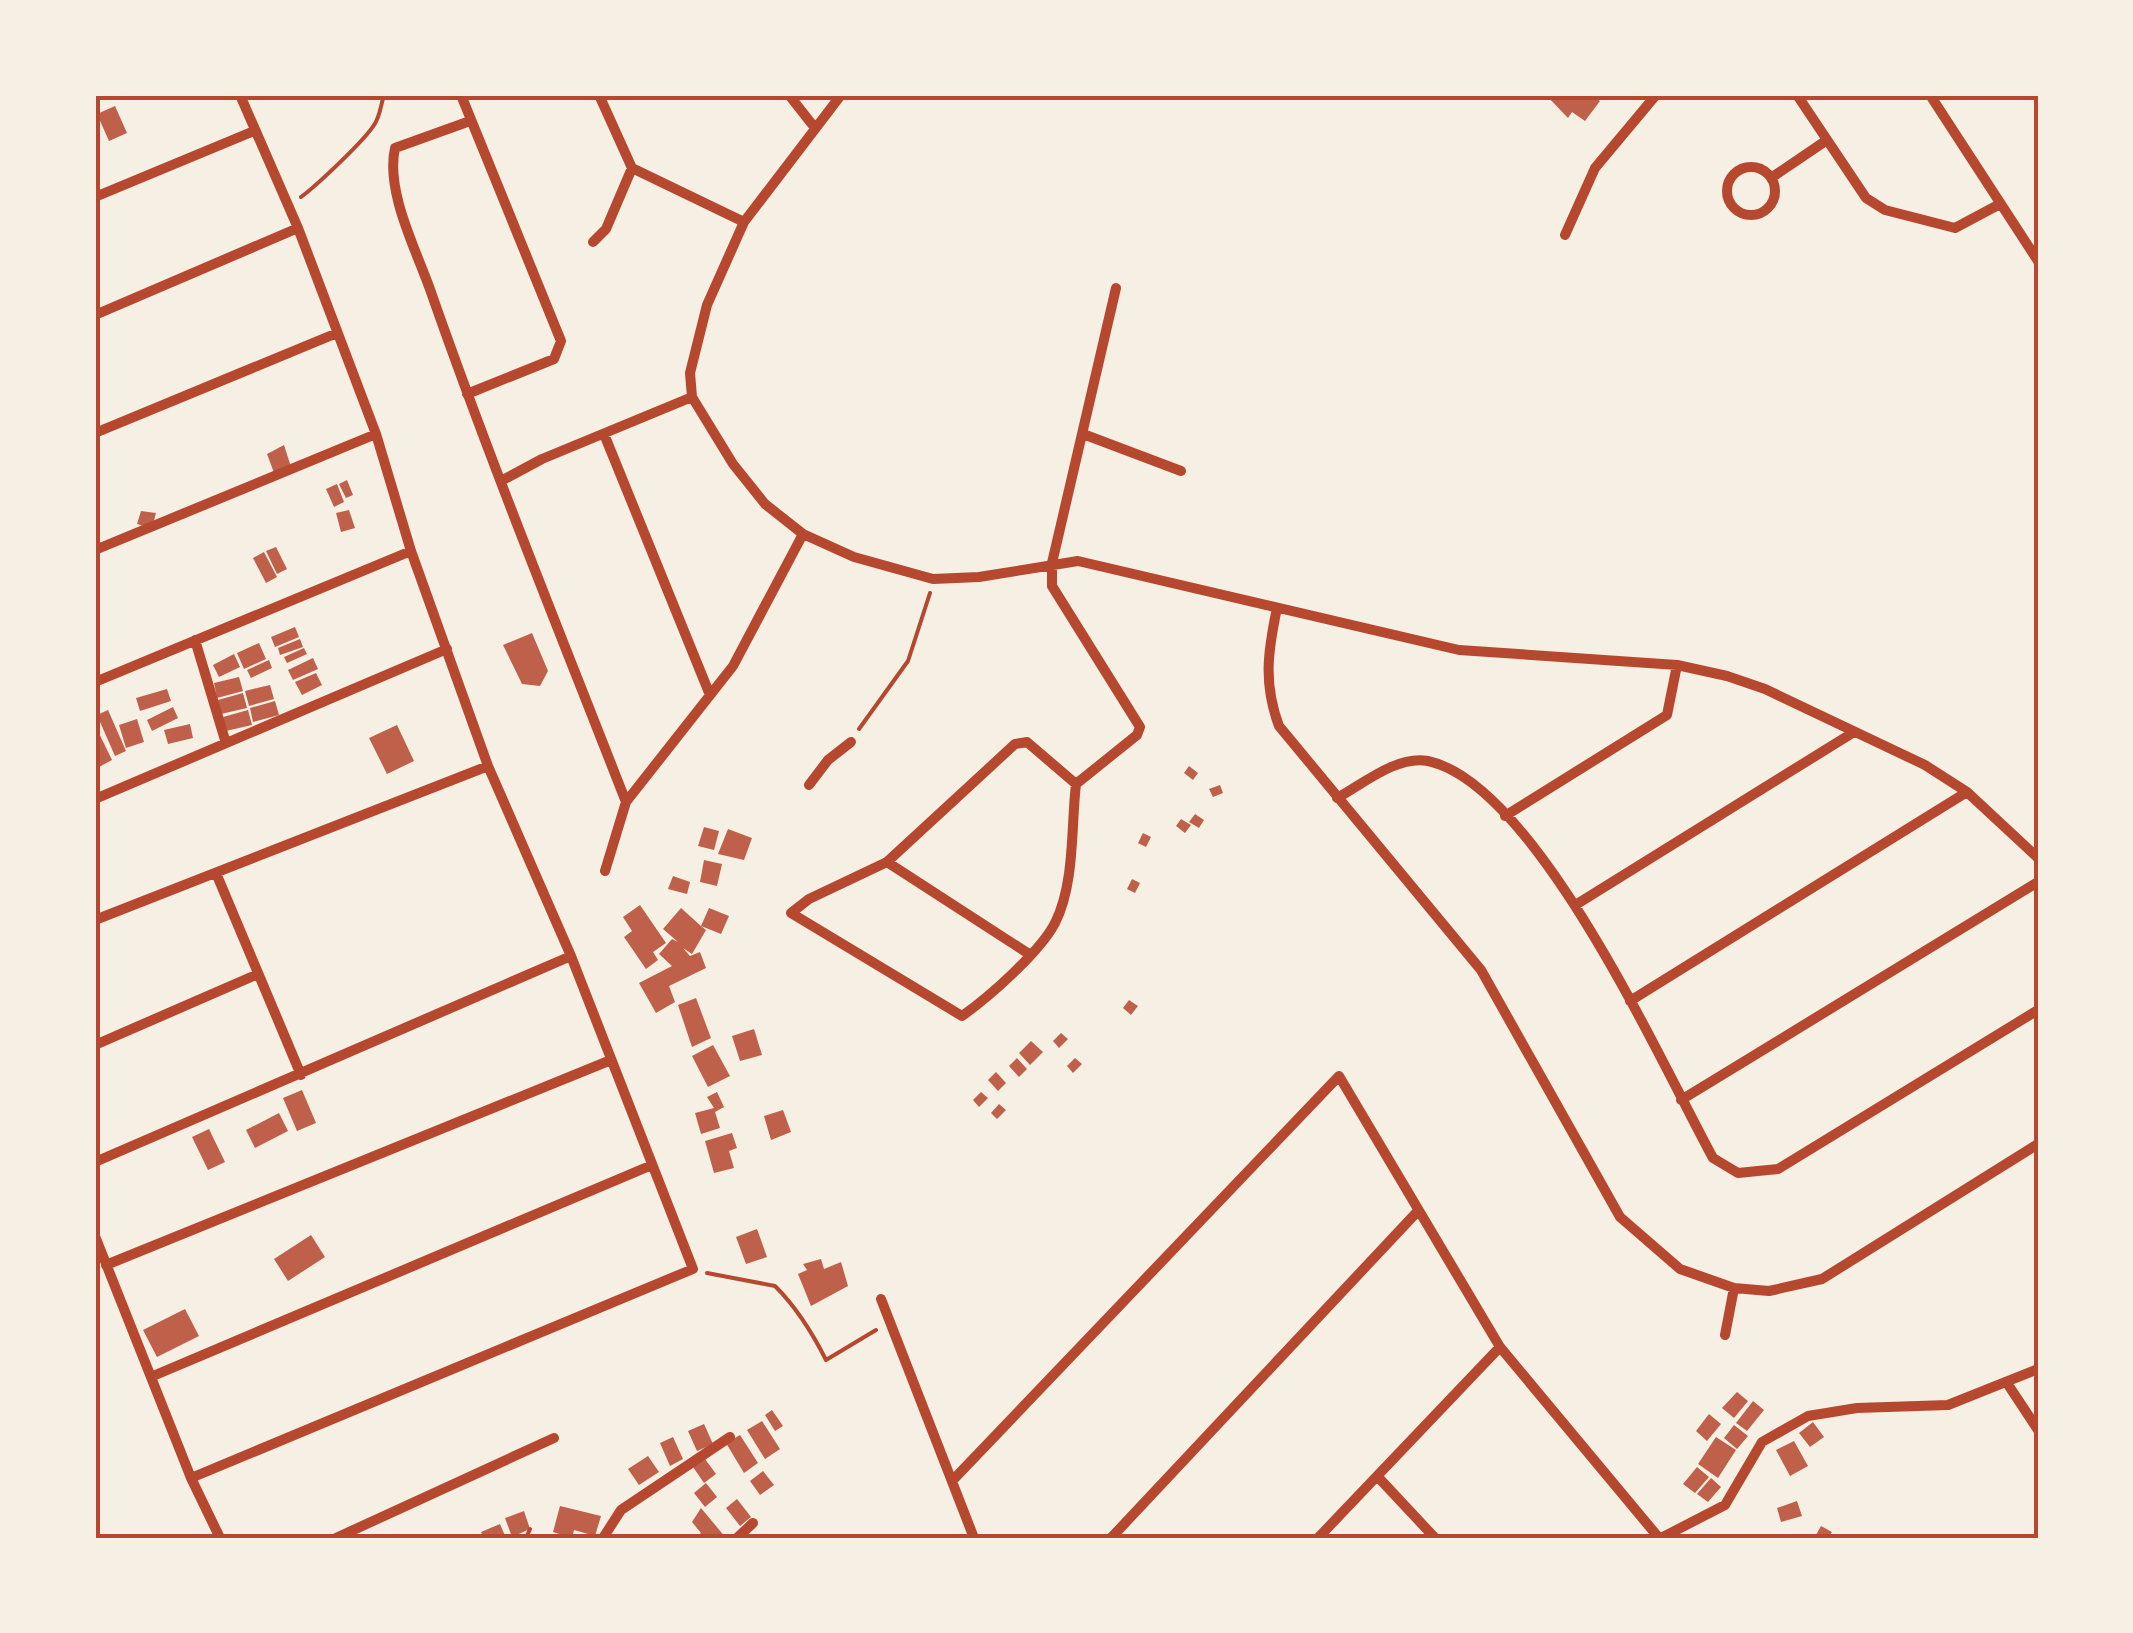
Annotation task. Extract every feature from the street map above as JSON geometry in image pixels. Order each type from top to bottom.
[{"type":"street","points":[[191,1478],[692,1269],[570,956],[488,766],[411,551],[376,434],[298,228],[240,95]]},
{"type":"street","points":[[461,95],[561,341],[554,359],[467,394]]},
{"type":"street","points":[[600,95],[632,168],[744,222]]},
{"type":"street","points":[[789,95],[816,128]]},
{"type":"street","points":[[841,95],[744,222],[692,348],[692,397],[764,504],[803,534],[854,557],[933,578],[979,577],[1078,561],[1459,650],[1677,665],[1764,689],[1925,765],[1967,792],[2038,858]]},
{"type":"street","points":[[1565,235],[1595,168],[1656,95]]},
{"type":"street","points":[[1797,95],[1866,198],[1885,210],[1954,228],[2000,204]]},
{"type":"street","points":[[1930,95],[2038,261]]},
{"type":"street","points":[[470,120],[395,148],[392,161],[400,203],[467,394],[626,802]]},
{"type":"street","points":[[95,197],[254,131]]},
{"type":"street","points":[[1771,178],[1827,140]]},
{"type":"street","points":[[593,242],[606,229],[632,168]]},
{"type":"street","points":[[1742,168],[1758,168],[1771,178],[1772,202],[1759,213],[1743,214],[1730,203],[1729,179],[1742,168]]},
{"type":"street","points":[[95,315],[298,228]]},
{"type":"street","points":[[1076,784],[1028,742],[1016,744],[887,862],[809,899],[791,913],[962,1016],[1029,954],[1055,923],[1064,888],[1076,784],[1137,736],[1140,727],[1052,586],[1052,564],[1116,288]]},
{"type":"street","points":[[95,433],[337,333]]},
{"type":"street","points":[[501,481],[692,397]]},
{"type":"street","points":[[95,550],[376,434]]},
{"type":"street","points":[[604,434],[710,695]]},
{"type":"street","points":[[1082,434],[1181,471]]},
{"type":"street","points":[[605,872],[626,802],[758,627],[803,534]]},
{"type":"street","points":[[95,682],[411,551]]},
{"type":"street","points":[[1277,608],[1266,666],[1269,699],[1279,726],[1480,970],[1620,1218],[1680,1269],[1734,1288],[1769,1291],[1822,1279],[2038,1144]]},
{"type":"street","points":[[196,640],[225,740]]},
{"type":"street","points":[[95,799],[225,740],[447,649]]},
{"type":"street","points":[[1505,816],[1667,715],[1677,665]]},
{"type":"street","points":[[1576,904],[1854,732]]},
{"type":"street","points":[[809,785],[828,760],[851,742]]},
{"type":"street","points":[[1338,798],[1396,764],[1424,760],[1472,780],[1576,904],[1712,1158],[1738,1173],[1778,1169],[2038,1010]]},
{"type":"street","points":[[95,920],[488,766]]},
{"type":"street","points":[[1630,1001],[1967,792]]},
{"type":"street","points":[[887,862],[1029,954]]},
{"type":"street","points":[[216,873],[301,1076]]},
{"type":"street","points":[[1681,1100],[2038,882]]},
{"type":"street","points":[[95,1162],[301,1076],[570,956]]},
{"type":"street","points":[[95,1045],[258,974]]},
{"type":"street","points":[[106,1265],[611,1060]]},
{"type":"street","points":[[952,1481],[1339,1076],[1416,1212],[1500,1346],[1660,1538],[1724,1506],[1762,1442],[1808,1416],[1857,1408],[1948,1405],[2038,1369]]},
{"type":"street","points":[[153,1376],[652,1165]]},
{"type":"street","points":[[1110,1538],[1416,1212]]},
{"type":"street","points":[[95,1236],[191,1478],[220,1538]]},
{"type":"street","points":[[1725,1335],[1734,1288]]},
{"type":"street","points":[[881,1299],[974,1538]]},
{"type":"street","points":[[1318,1538],[1500,1346]]},
{"type":"street","points":[[2007,1383],[2038,1430]]},
{"type":"street","points":[[603,1538],[621,1510],[730,1437]]},
{"type":"street","points":[[336,1538],[554,1438]]},
{"type":"street","points":[[1378,1477],[1435,1538]]},
{"type":"street","points":[[737,1538],[753,1523]]},
{"type":"path","points":[[298,199],[320,184],[328,170],[375,124],[384,95]]},
{"type":"path","points":[[851,742],[908,661],[927,613],[933,578]]},
{"type":"path","points":[[692,1269],[775,1286],[796,1315],[811,1326],[826,1360],[870,1332],[891,1326]]},
{"type":"path","points":[[526,1538],[530,1529]]},
{"type":"building","points":[[1546,95],[1591,95],[1600,101],[1585,121],[1572,112],[1568,118]]},
{"type":"building","points":[[115,106],[127,133],[109,141],[97,114]]},
{"type":"building","points":[[284,445],[292,470],[276,478],[267,454]]},
{"type":"building","points":[[347,480],[353,495],[346,498],[339,484]]},
{"type":"building","points":[[337,484],[344,502],[334,507],[326,489]]},
{"type":"building","points":[[349,510],[355,528],[341,532],[336,513]]},
{"type":"building","points":[[141,511],[156,513],[152,528],[137,524]]},
{"type":"building","points":[[276,547],[287,569],[277,574],[266,551]]},
{"type":"building","points":[[264,552],[277,577],[266,583],[253,558]]},
{"type":"building","points":[[295,627],[299,637],[275,647],[271,637]]},
{"type":"building","points":[[532,633],[548,671],[540,686],[522,684],[503,645]]},
{"type":"building","points":[[300,639],[303,647],[280,655],[278,648]]},
{"type":"building","points":[[259,643],[266,659],[244,669],[237,653]]},
{"type":"building","points":[[304,648],[307,654],[287,663],[284,657]]},
{"type":"building","points":[[234,654],[240,667],[219,677],[213,665]]},
{"type":"building","points":[[313,658],[318,669],[293,680],[288,670]]},
{"type":"building","points":[[269,660],[272,668],[251,678],[247,670]]},
{"type":"building","points":[[316,673],[322,685],[302,695],[295,682]]},
{"type":"building","points":[[239,677],[243,691],[217,698],[214,683]]},
{"type":"building","points":[[270,685],[274,699],[249,706],[245,691]]},
{"type":"building","points":[[167,689],[171,701],[140,711],[136,698]]},
{"type":"building","points":[[243,693],[247,708],[221,714],[218,700]]},
{"type":"building","points":[[275,701],[279,715],[253,722],[250,708]]},
{"type":"building","points":[[173,707],[178,718],[152,731],[147,720]]},
{"type":"building","points":[[108,710],[126,751],[115,756],[97,715]]},
{"type":"building","points":[[248,710],[252,725],[226,731],[223,717]]},
{"type":"building","points":[[137,719],[144,742],[126,748],[119,725]]},
{"type":"building","points":[[190,724],[193,738],[168,744],[164,730]]},
{"type":"building","points":[[95,725],[112,760],[99,767],[95,760]]},
{"type":"building","points":[[397,725],[414,761],[387,774],[369,738]]},
{"type":"building","points":[[1189,766],[1198,773],[1193,780],[1184,773]]},
{"type":"building","points":[[1220,785],[1223,793],[1213,797],[1209,789]]},
{"type":"building","points":[[1195,814],[1204,820],[1199,828],[1189,822]]},
{"type":"building","points":[[1181,819],[1191,825],[1185,833],[1176,826]]},
{"type":"building","points":[[704,827],[719,831],[714,850],[698,846]]},
{"type":"building","points":[[728,829],[752,838],[744,860],[718,854]]},
{"type":"building","points":[[1143,833],[1151,837],[1146,847],[1138,843]]},
{"type":"building","points":[[704,860],[722,864],[717,886],[700,882]]},
{"type":"building","points":[[673,876],[690,882],[687,894],[668,889]]},
{"type":"building","points":[[1132,879],[1140,883],[1135,893],[1127,889]]},
{"type":"building","points":[[640,905],[666,943],[653,952],[658,960],[646,969],[624,937],[632,931],[623,917]]},
{"type":"building","points":[[681,908],[706,930],[692,954],[683,948],[690,956],[700,952],[706,968],[669,986],[675,1002],[656,1013],[639,983],[672,966],[659,954],[672,939],[678,942],[663,929]]},
{"type":"building","points":[[709,908],[729,916],[721,934],[701,926]]},
{"type":"building","points":[[696,998],[711,1038],[692,1047],[678,1005]]},
{"type":"building","points":[[1129,1000],[1138,1006],[1131,1015],[1123,1008]]},
{"type":"building","points":[[754,1029],[762,1055],[740,1061],[732,1036]]},
{"type":"building","points":[[1061,1033],[1068,1039],[1059,1048],[1053,1041]]},
{"type":"building","points":[[1031,1041],[1043,1052],[1030,1065],[1019,1053]]},
{"type":"building","points":[[713,1045],[730,1076],[708,1087],[692,1056]]},
{"type":"building","points":[[1017,1058],[1027,1069],[1019,1077],[1009,1066]]},
{"type":"building","points":[[1075,1058],[1082,1064],[1073,1073],[1067,1066]]},
{"type":"building","points":[[996,1072],[1006,1083],[998,1091],[988,1080]]},
{"type":"building","points":[[302,1090],[316,1123],[297,1131],[283,1098]]},
{"type":"building","points":[[717,1092],[724,1107],[715,1112],[720,1128],[701,1134],[695,1113],[714,1108],[707,1097]]},
{"type":"building","points":[[981,1092],[988,1098],[979,1107],[973,1100]]},
{"type":"building","points":[[999,1104],[1006,1110],[997,1119],[991,1113]]},
{"type":"building","points":[[783,1110],[791,1132],[771,1140],[764,1116]]},
{"type":"building","points":[[279,1113],[288,1131],[255,1148],[246,1130]]},
{"type":"building","points":[[209,1129],[225,1162],[208,1170],[192,1137]]},
{"type":"building","points":[[732,1133],[737,1148],[729,1151],[734,1168],[714,1173],[705,1141]]},
{"type":"building","points":[[757,1229],[767,1257],[746,1264],[736,1237]]},
{"type":"building","points":[[311,1235],[325,1257],[288,1281],[274,1259]]},
{"type":"building","points":[[821,1259],[824,1269],[841,1262],[848,1286],[811,1306],[798,1274],[807,1270],[803,1264]]},
{"type":"building","points":[[185,1309],[199,1336],[157,1357],[143,1330]]},
{"type":"building","points":[[1737,1392],[1748,1401],[1734,1418],[1722,1408]]},
{"type":"building","points":[[1753,1401],[1764,1410],[1747,1431],[1736,1423]]},
{"type":"building","points":[[772,1410],[783,1426],[775,1431],[765,1415]]},
{"type":"building","points":[[1709,1414],[1721,1424],[1707,1441],[1696,1431]]},
{"type":"building","points":[[762,1421],[780,1449],[765,1459],[747,1430]]},
{"type":"building","points":[[1813,1422],[1824,1437],[1810,1447],[1799,1433]]},
{"type":"building","points":[[704,1424],[713,1444],[697,1451],[688,1431]]},
{"type":"building","points":[[1734,1425],[1748,1436],[1737,1449],[1724,1438]]},
{"type":"building","points":[[740,1435],[758,1463],[744,1473],[726,1443]]},
{"type":"building","points":[[673,1437],[683,1459],[670,1466],[660,1443]]},
{"type":"building","points":[[1716,1437],[1736,1450],[1718,1478],[1698,1464]]},
{"type":"building","points":[[1794,1441],[1808,1466],[1790,1476],[1776,1450]]},
{"type":"building","points":[[648,1456],[659,1472],[639,1485],[628,1469]]},
{"type":"building","points":[[705,1459],[716,1474],[704,1483],[693,1467]]},
{"type":"building","points":[[1697,1467],[1709,1477],[1695,1493],[1683,1484]]},
{"type":"building","points":[[763,1471],[774,1485],[760,1495],[750,1481]]},
{"type":"building","points":[[1711,1478],[1721,1487],[1708,1502],[1697,1494]]},
{"type":"building","points":[[706,1483],[717,1497],[705,1507],[694,1493]]},
{"type":"building","points":[[737,1499],[751,1517],[740,1526],[726,1508]]},
{"type":"building","points":[[1797,1501],[1802,1516],[1781,1522],[1777,1508]]},
{"type":"building","points":[[560,1506],[601,1516],[595,1536],[574,1530],[572,1538],[553,1532]]},
{"type":"building","points":[[701,1508],[726,1538],[695,1538],[701,1533],[692,1522]]},
{"type":"building","points":[[524,1511],[530,1529],[512,1537],[505,1518]]},
{"type":"building","points":[[500,1524],[506,1538],[484,1538],[481,1532]]},
{"type":"building","points":[[1821,1526],[1832,1532],[1828,1538],[1816,1535]]}]
